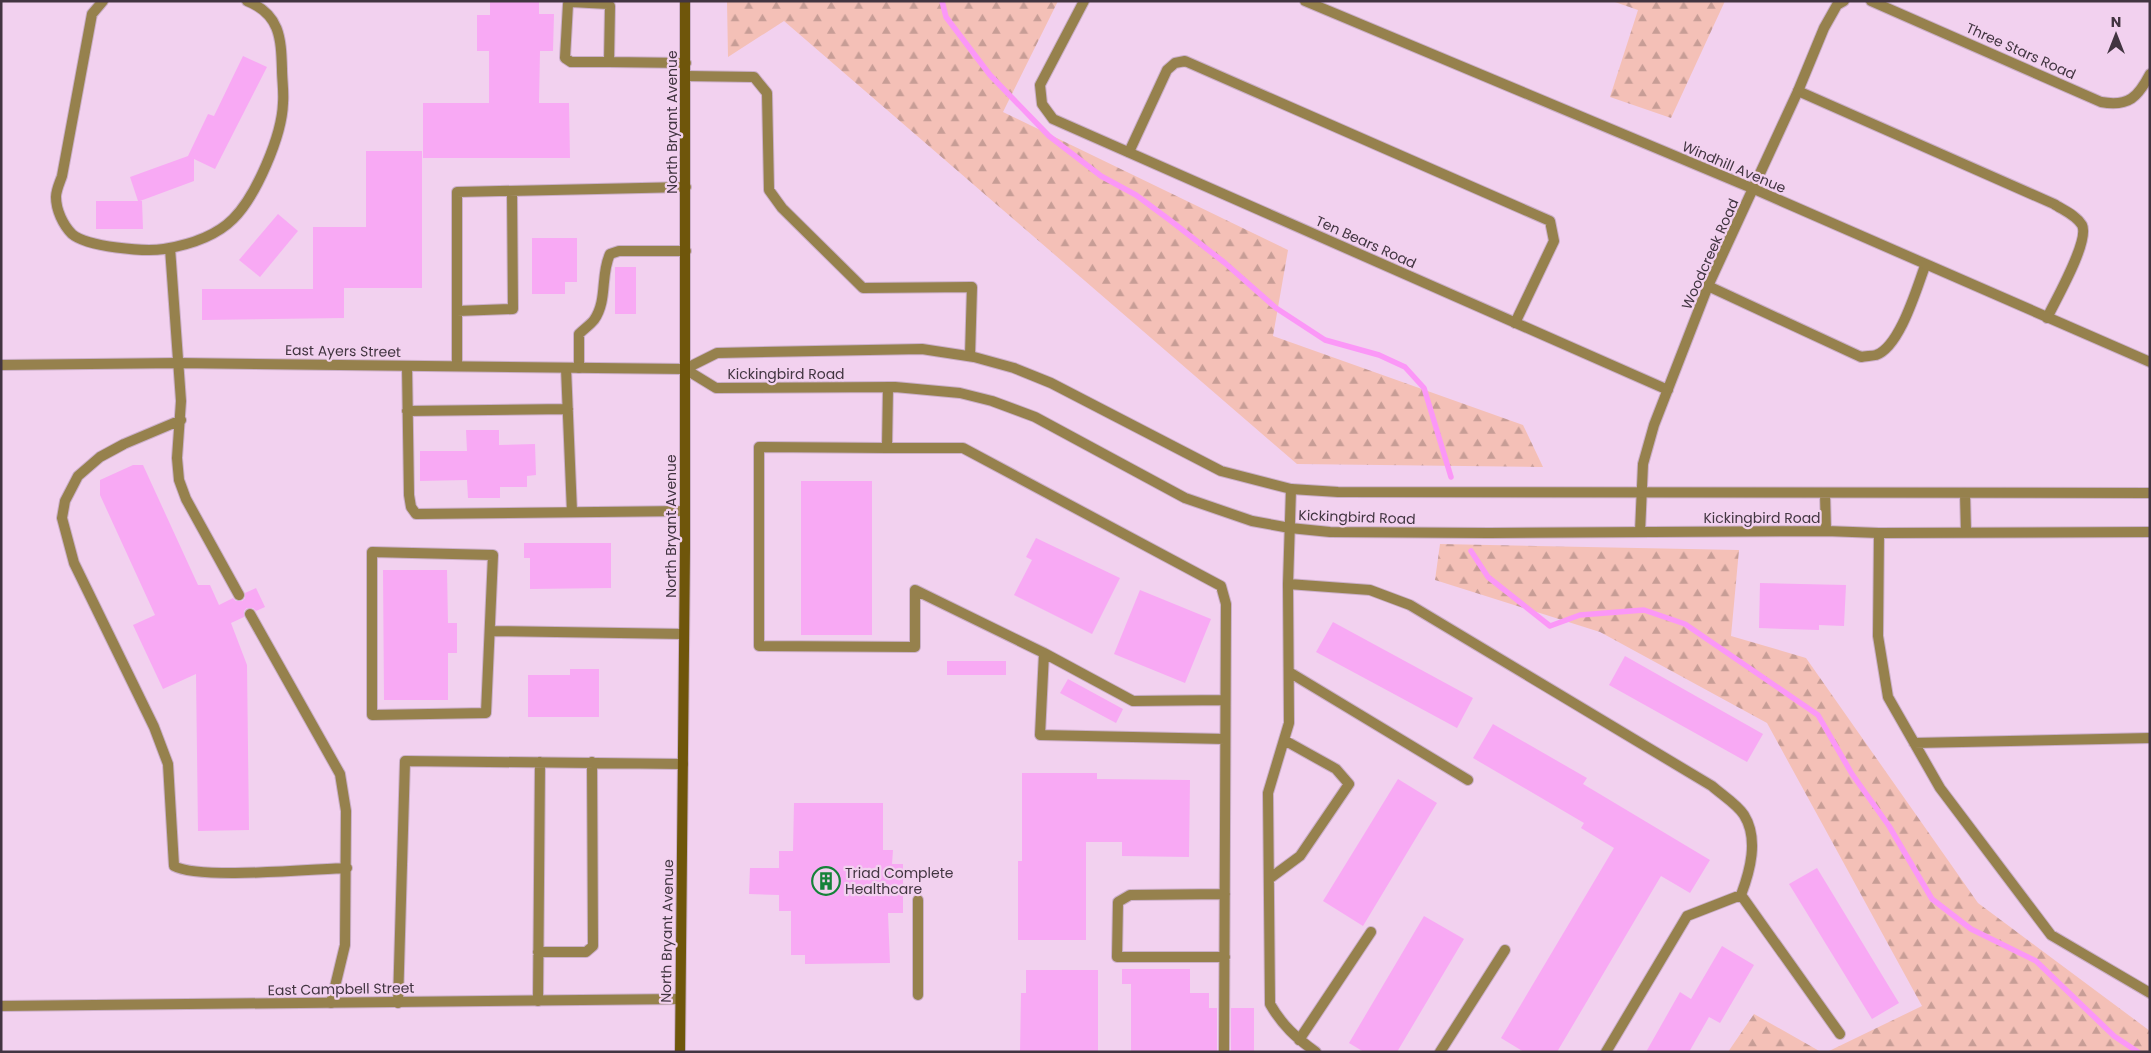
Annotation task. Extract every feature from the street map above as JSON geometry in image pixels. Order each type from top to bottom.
[{"type":"main road","name":"North Bryant Avenue","points":[[680,1052],[685,512],[686,1]]},
{"type":"street","points":[[102,1],[92,14],[62,176],[56,196],[57,208],[62,220],[73,235],[86,242],[136,250],[170,248],[201,240],[232,220],[262,178],[283,105],[281,46],[275,23],[262,7],[248,1]]},
{"type":"street","name":"Ten Bears Road","points":[[1084,1],[1040,85],[1042,104],[1053,119],[1668,390]]},
{"type":"street","name":"Windhill Avenue","points":[[1305,1],[1754,190],[1925,266],[2149,360]]},
{"type":"street","name":"Woodcreek Road","points":[[1640,532],[1641,493],[1645,456],[1654,425],[1708,286],[1754,190],[1824,28],[1837,4],[1844,1]]},
{"type":"street","name":"Three Stars Road","points":[[1871,1],[2101,102],[2116,105],[2130,100],[2141,90],[2150,74]]},
{"type":"street","points":[[610,62],[610,6],[608,4],[571,2],[568,4],[565,58],[571,62],[686,63]]},
{"type":"street","points":[[1129,152],[1167,70],[1175,63],[1184,61],[1550,221],[1554,240],[1515,323]]},
{"type":"street","points":[[686,76],[754,76],[767,93],[769,190],[782,208],[863,288],[972,287],[970,356]]},
{"type":"street","points":[[1798,91],[2054,204],[2076,217],[2083,226],[2083,237],[2076,257],[2047,318]]},
{"type":"street","points":[[457,366],[457,192],[686,187]]},
{"type":"street","points":[[457,311],[513,309],[512,191]]},
{"type":"street","points":[[170,248],[181,420],[177,458],[179,480],[186,499],[240,595]]},
{"type":"street","points":[[579,368],[579,334],[593,322],[601,307],[606,261],[610,254],[619,251],[686,251]]},
{"type":"street","points":[[1708,286],[1860,357],[1878,354],[1892,341],[1905,322],[1925,266]]},
{"type":"street","name":"Kickingbird Road","points":[[685,369],[717,353],[922,349],[970,356],[1014,368],[1051,383],[1221,470],[1291,489],[1338,492],[2150,493]]},
{"type":"street","name":"East Ayers Street","points":[[1,365],[178,363],[685,369]]},
{"type":"street","points":[[407,366],[411,507],[416,514],[685,512]]},
{"type":"street","points":[[566,368],[572,512]]},
{"type":"street","name":"Kickingbird Road","points":[[685,369],[716,388],[930,388],[960,392],[992,401],[1035,417],[1185,498],[1252,521],[1290,528],[1350,532],[2150,532]]},
{"type":"street","points":[[887,448],[888,388]]},
{"type":"street","points":[[408,411],[568,409]]},
{"type":"street","points":[[181,420],[124,444],[100,457],[78,476],[65,501],[62,518],[74,563],[154,727],[168,764],[174,866],[192,872],[347,868]]},
{"type":"street","points":[[1224,1052],[1226,604],[1221,586],[963,448],[759,447],[759,646],[915,647],[915,590],[1044,653],[1133,701],[1225,700]]},
{"type":"street","points":[[1291,489],[1288,584],[1289,723],[1268,793],[1270,1004],[1280,1021],[1299,1040],[1316,1052]]},
{"type":"street","points":[[1825,493],[1826,531]]},
{"type":"street","points":[[1965,493],[1966,532]]},
{"type":"street","points":[[1879,533],[1878,636],[1888,697],[1940,788],[2051,935],[2150,993]]},
{"type":"street","points":[[372,552],[493,555],[491,631],[486,713],[372,715],[372,552]]},
{"type":"street","points":[[1288,584],[1370,590],[1410,605],[1712,786],[1744,815],[1751,838],[1751,866],[1742,895]]},
{"type":"street","points":[[250,614],[340,774],[346,811],[345,945],[331,1003]]},
{"type":"street","points":[[491,631],[684,634]]},
{"type":"street","points":[[1044,653],[1040,736],[1225,739]]},
{"type":"street","points":[[1289,672],[1468,780]]},
{"type":"street","points":[[1914,743],[2150,738]]},
{"type":"street","points":[[1269,879],[1300,856],[1349,784],[1336,769],[1284,740]]},
{"type":"street","points":[[398,1003],[405,760],[683,764]]},
{"type":"street","points":[[538,1001],[540,762]]},
{"type":"street","points":[[538,952],[586,952],[593,946],[592,762]]},
{"type":"street","points":[[1225,894],[1130,895],[1118,902],[1118,957],[1225,957]]},
{"type":"street","points":[[1742,895],[1840,1034]]},
{"type":"street","points":[[1606,1052],[1687,916],[1742,895]]},
{"type":"street","points":[[918,900],[918,995]]},
{"type":"street","points":[[1299,1040],[1371,932]]},
{"type":"street","points":[[1440,1052],[1505,950]]},
{"type":"street","name":"East Campbell Street","points":[[1,1006],[680,999]]},
{"type":"green space","points":[[727,1],[1058,1],[1003,112],[1288,250],[1273,336],[1523,425],[1543,467],[1297,464],[784,21],[728,57]]},
{"type":"green space","points":[[1612,1],[1725,1],[1671,118],[1610,97],[1638,10]]},
{"type":"green space","points":[[1440,544],[1739,550],[1731,636],[1806,658],[1978,903],[2150,1031],[2150,1052],[1827,1052],[1922,1006],[1767,723],[1600,632],[1435,580]]},
{"type":"green space","points":[[1754,1014],[1821,1052],[1728,1052]]},
{"type":"building","points":[[490,1],[539,1],[539,14],[554,14],[553,51],[540,51],[539,103],[569,103],[570,158],[423,158],[423,103],[489,103],[489,51],[477,51],[477,15],[490,15]]},
{"type":"building","points":[[243,56],[267,67],[215,169],[194,159],[194,181],[140,201],[142,201],[143,229],[96,229],[96,201],[138,201],[130,177],[188,156],[208,114],[214,116]]},
{"type":"building","points":[[366,151],[422,151],[422,288],[344,288],[344,318],[202,320],[202,289],[313,289],[313,227],[366,227]]},
{"type":"building","points":[[278,214],[298,231],[260,277],[239,260]]},
{"type":"building","points":[[532,238],[577,238],[577,282],[565,282],[565,294],[532,294]]},
{"type":"building","points":[[615,267],[636,267],[636,314],[615,314]]},
{"type":"building","points":[[466,430],[499,430],[499,445],[535,444],[536,475],[527,476],[527,487],[500,487],[500,498],[468,498],[467,480],[420,481],[420,451],[467,451]]},
{"type":"building","points":[[133,465],[143,465],[198,585],[210,585],[219,605],[233,598],[236,601],[242,601],[245,598],[245,593],[256,588],[265,607],[256,611],[253,608],[247,608],[244,611],[244,617],[231,623],[247,665],[249,830],[198,831],[196,674],[163,689],[133,625],[155,615],[100,495],[100,480]]},
{"type":"building","points":[[801,481],[872,481],[872,635],[801,635]]},
{"type":"building","points":[[1036,538],[1120,578],[1092,634],[1014,595],[1032,560],[1026,557]]},
{"type":"building","points":[[524,543],[611,543],[611,588],[530,589],[530,558],[524,558]]},
{"type":"building","points":[[383,570],[447,570],[448,623],[457,623],[457,653],[448,653],[448,700],[384,700]]},
{"type":"building","points":[[1760,583],[1846,585],[1844,626],[1819,625],[1819,630],[1759,628]]},
{"type":"building","points":[[1140,590],[1211,619],[1185,683],[1114,654]]},
{"type":"building","points":[[1333,622],[1473,698],[1457,728],[1316,652]]},
{"type":"building","points":[[1625,656],[1763,734],[1747,762],[1609,685]]},
{"type":"building","points":[[947,661],[1006,661],[1006,675],[947,675]]},
{"type":"building","points":[[570,669],[599,669],[599,717],[528,717],[528,675],[570,675]]},
{"type":"building","points":[[1068,679],[1123,709],[1116,723],[1060,693]]},
{"type":"building","points":[[1493,724],[1587,778],[1583,784],[1710,860],[1690,893],[1661,876],[1557,1052],[1524,1052],[1501,1038],[1614,848],[1581,828],[1584,823],[1473,758]]},
{"type":"building","points":[[1022,773],[1097,773],[1097,779],[1190,780],[1189,857],[1122,856],[1122,842],[1086,842],[1086,940],[1018,940],[1018,861],[1022,861]]},
{"type":"building","points":[[1398,779],[1437,803],[1363,926],[1323,901]]},
{"type":"building","name":"Triad Complete Healthcare","points":[[794,803],[883,803],[883,850],[893,850],[892,864],[903,864],[903,913],[888,913],[890,963],[805,964],[805,955],[791,955],[791,911],[779,911],[779,895],[749,894],[750,868],[779,868],[779,851],[793,851]]},
{"type":"building","points":[[1817,868],[1899,1003],[1872,1019],[1789,884]]},
{"type":"building","points":[[1424,916],[1464,939],[1397,1052],[1364,1052],[1349,1043]]},
{"type":"building","points":[[1722,946],[1754,965],[1720,1023],[1709,1017],[1689,1052],[1646,1052],[1680,992],[1691,999]]},
{"type":"building","points":[[1122,969],[1190,969],[1190,993],[1209,993],[1209,1008],[1217,1008],[1217,1052],[1131,1052],[1131,984],[1122,984]]},
{"type":"building","points":[[1026,970],[1098,970],[1098,1052],[1020,1052],[1021,993],[1026,993]]},
{"type":"building","points":[[1231,1008],[1254,1008],[1254,1052],[1231,1052]]},
{"type":"waterway","points":[[942,1],[946,17],[990,75],[1049,136],[1101,176],[1136,195],[1225,263],[1276,308],[1325,340],[1379,355],[1405,367],[1424,388],[1451,477]]},
{"type":"waterway","points":[[1471,551],[1488,577],[1550,626],[1580,615],[1644,610],[1685,624],[1818,715],[1852,774],[1889,826],[1932,899],[1971,929],[2036,961],[2114,1036],[2138,1052]]},
{"type":"place","name":"Triad Complete Healthcare","points":[[826,881]]}]
